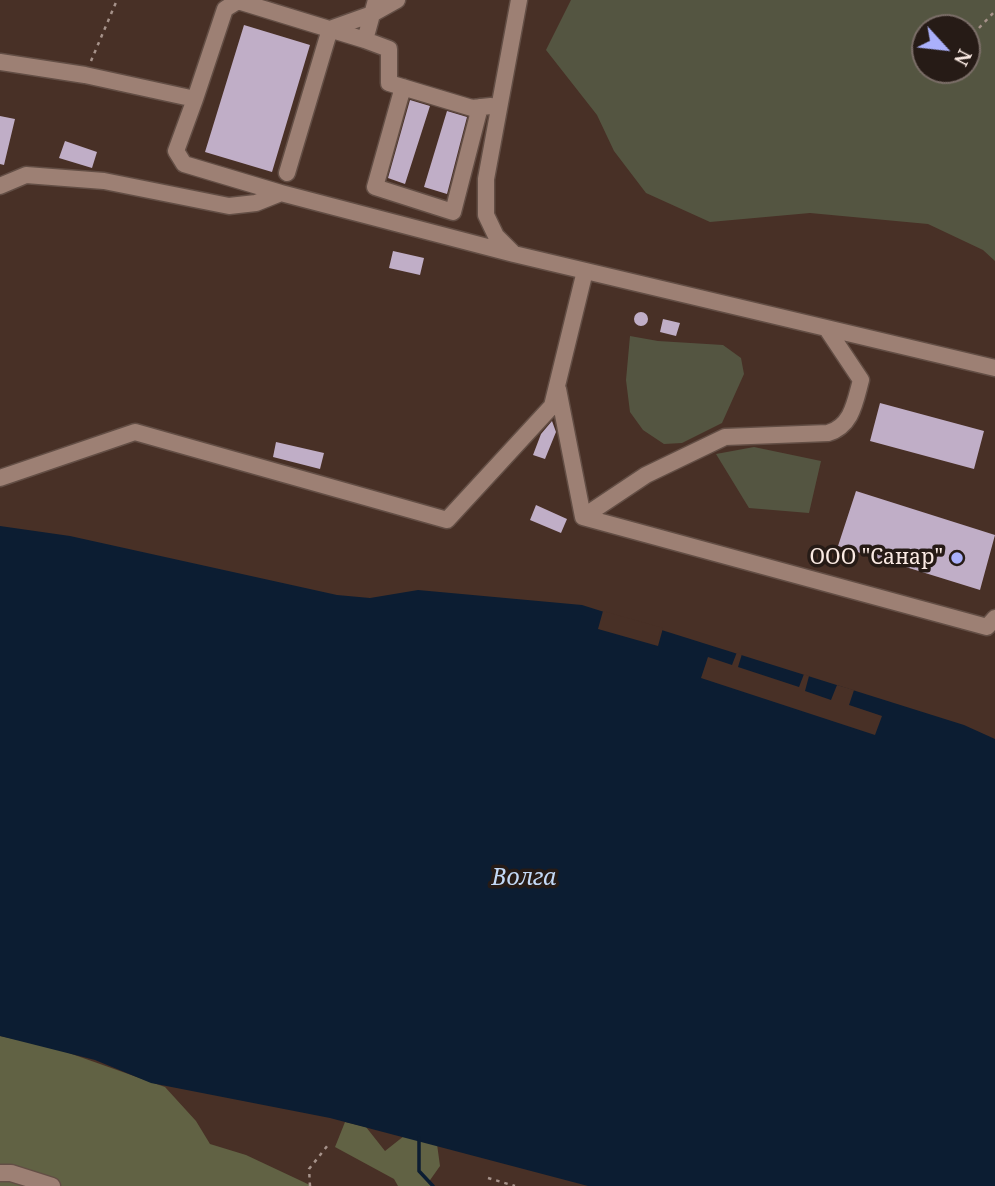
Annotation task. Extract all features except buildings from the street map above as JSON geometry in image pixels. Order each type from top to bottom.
[{"type":"street","points":[[287,173],[330,29],[374,7],[397,0]]},
{"type":"street","points":[[514,254],[496,236],[486,215],[486,179],[519,0]]},
{"type":"street","points":[[500,106],[472,107],[389,83],[389,49],[239,1],[225,9],[176,152],[184,164],[281,193],[514,254],[995,368]]},
{"type":"street","points":[[365,40],[374,7]]},
{"type":"street","points":[[0,62],[85,75],[195,99]]},
{"type":"street","points":[[403,88],[375,187],[453,212],[480,107]]},
{"type":"street","points":[[0,173],[104,181],[229,206],[256,203],[281,193]]},
{"type":"street","points":[[0,186],[26,175]]},
{"type":"street","points":[[0,478],[135,432],[447,520],[552,406],[585,271]]},
{"type":"street","points":[[583,517],[646,475],[725,437],[828,433],[838,430],[853,412],[861,380],[827,329]]},
{"type":"street","points":[[557,384],[583,517]]},
{"type":"street","points":[[583,517],[987,627],[995,618]]},
{"type":"street","points":[[0,1173],[11,1173],[52,1186]]},
{"type":"path","points":[[85,75],[117,0]]},
{"type":"path","points":[[981,26],[995,11]]},
{"type":"path","points":[[310,1186],[309,1169],[328,1145]]},
{"type":"path","points":[[488,1178],[515,1186]]},
{"type":"green space","points":[[571,0],[995,0],[995,261],[983,250],[928,224],[810,213],[710,222],[646,193],[614,151],[597,115],[546,50]]},
{"type":"green space","points":[[630,336],[658,341],[723,345],[741,358],[744,374],[722,423],[682,443],[664,444],[643,430],[630,412],[626,380]]},
{"type":"green space","points":[[754,447],[821,461],[809,513],[749,508],[716,454]]},
{"type":"green space","points":[[0,1036],[52,1047],[165,1087],[196,1121],[210,1144],[246,1155],[312,1186],[0,1186]]},
{"type":"green space","points":[[345,1122],[366,1127],[385,1151],[404,1136],[437,1144],[440,1166],[428,1183],[432,1186],[398,1186],[394,1179],[335,1147]]},
{"type":"water","name":"Волга","points":[[0,526],[70,536],[337,595],[370,598],[418,590],[582,605],[964,725],[995,739],[995,1186],[588,1186],[330,1118],[151,1083],[95,1060],[0,1036]]},
{"type":"pier","points":[[603,611],[663,628],[658,646],[598,629]]},
{"type":"pier","points":[[737,652],[742,654],[738,667],[799,687],[804,674],[809,676],[805,691],[831,700],[837,685],[854,690],[849,705],[882,716],[875,735],[701,678],[708,657],[732,665]]},
{"type":"waterway","points":[[419,1138],[419,1171],[433,1186]]},
{"type":"place","name":"ООО \"Санар\"","points":[[957,558]]}]
